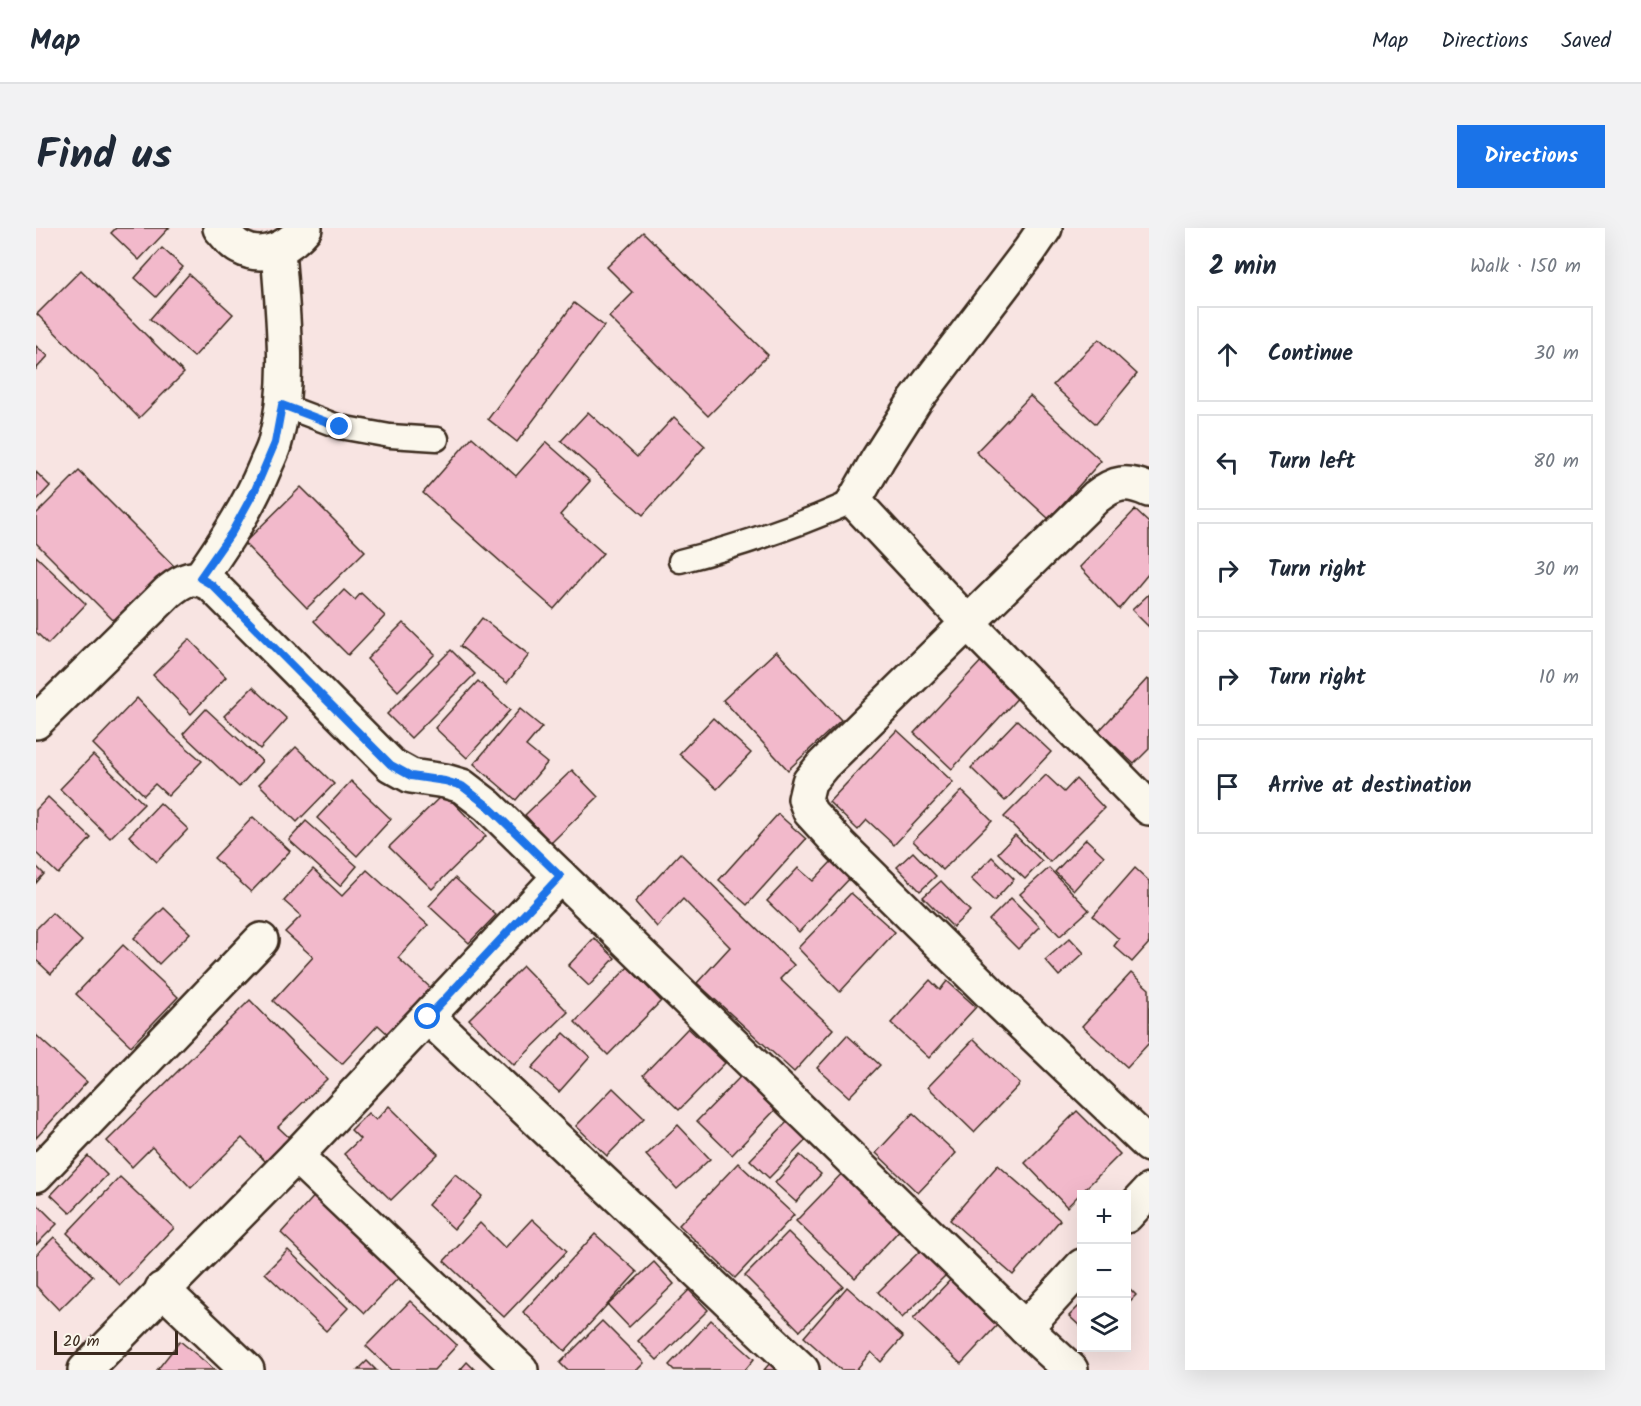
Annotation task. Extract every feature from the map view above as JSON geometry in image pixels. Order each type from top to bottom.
[{"type":"street","points":[[220,228],[240,248],[258,253],[278,249],[296,238],[305,228]]},
{"type":"street","points":[[1045,228],[915,401],[854,501],[968,623],[1149,808]]},
{"type":"street","points":[[200,578],[232,532],[255,490],[275,443],[282,405],[284,346],[278,249]]},
{"type":"street","points":[[1149,490],[1127,483],[1110,486],[1096,497],[823,765],[808,782],[806,800],[810,812],[841,846],[996,999],[1149,1145]]},
{"type":"street","points":[[36,722],[181,581],[200,578],[212,585],[391,765],[411,776],[462,786],[488,806],[1071,1370]]},
{"type":"street","points":[[85,1370],[162,1289],[296,1156],[560,876]]},
{"type":"street","points":[[36,1175],[261,940]]},
{"type":"street","points":[[428,1017],[802,1370]]},
{"type":"street","points":[[296,1156],[521,1370]]},
{"type":"street","points":[[1131,1211],[1149,1191]]},
{"type":"street","points":[[1025,1328],[1077,1271]]},
{"type":"street","points":[[162,1289],[247,1370]]},
{"type":"lane","points":[[282,405],[340,427],[390,435],[437,439]]},
{"type":"lane","points":[[680,561],[727,549],[804,523],[854,501]]},
{"type":"building","points":[[116,228],[169,228],[139,260],[111,233]]},
{"type":"building","points":[[643,232],[768,355],[708,416],[609,317],[633,293],[607,267]]},
{"type":"building","points":[[162,248],[183,267],[156,297],[135,278]]},
{"type":"building","points":[[81,270],[184,373],[139,418],[37,314]]},
{"type":"building","points":[[189,274],[233,314],[194,357],[150,319]]},
{"type":"building","points":[[574,303],[604,326],[517,442],[488,419]]},
{"type":"building","points":[[1099,339],[1137,374],[1096,424],[1053,385]]},
{"type":"building","points":[[36,346],[48,356],[36,369]]},
{"type":"building","points":[[1030,396],[1101,461],[1049,519],[976,452]]},
{"type":"building","points":[[588,412],[637,457],[674,417],[705,446],[643,515],[561,441]]},
{"type":"building","points":[[472,437],[516,476],[546,442],[590,481],[560,515],[603,553],[554,609],[423,493]]},
{"type":"building","points":[[79,471],[176,568],[118,625],[36,543],[36,514]]},
{"type":"building","points":[[36,472],[50,486],[36,501]]},
{"type":"building","points":[[301,487],[365,551],[307,608],[244,543]]},
{"type":"building","points":[[1135,510],[1149,523],[1149,573],[1119,609],[1080,567]]},
{"type":"building","points":[[36,556],[86,604],[48,644],[36,632]]},
{"type":"building","points":[[344,590],[355,600],[361,593],[385,616],[348,655],[314,621]]},
{"type":"building","points":[[1149,594],[1149,627],[1132,610]]},
{"type":"building","points":[[482,618],[529,655],[507,683],[460,646]]},
{"type":"building","points":[[403,623],[435,654],[398,691],[367,659]]},
{"type":"building","points":[[189,639],[226,677],[191,714],[153,675]]},
{"type":"building","points":[[451,650],[475,674],[411,738],[387,714]]},
{"type":"building","points":[[776,651],[841,720],[788,770],[723,700]]},
{"type":"building","points":[[985,657],[1023,692],[952,769],[914,733]]},
{"type":"building","points":[[1147,679],[1149,680],[1149,749],[1134,764],[1099,731]]},
{"type":"building","points":[[478,681],[510,710],[467,758],[435,728]]},
{"type":"building","points":[[253,687],[287,719],[260,749],[224,716]]},
{"type":"building","points":[[137,698],[172,735],[202,761],[168,796],[155,784],[144,795],[93,744]]},
{"type":"building","points":[[206,709],[262,761],[239,787],[183,734]]},
{"type":"building","points":[[520,709],[542,727],[526,746],[547,763],[516,800],[474,764]]},
{"type":"building","points":[[713,718],[751,753],[717,789],[679,754]]},
{"type":"building","points":[[1017,720],[1051,752],[1005,801],[971,768]]},
{"type":"building","points":[[897,730],[953,782],[894,845],[867,820],[858,830],[829,802]]},
{"type":"building","points":[[296,747],[334,784],[297,822],[259,784]]},
{"type":"building","points":[[93,755],[144,804],[110,838],[60,789]]},
{"type":"building","points":[[572,770],[598,797],[551,843],[525,815]]},
{"type":"building","points":[[1046,775],[1064,792],[1076,779],[1104,808],[1050,862],[1004,817]]},
{"type":"building","points":[[351,781],[391,819],[357,856],[317,818]]},
{"type":"building","points":[[962,791],[992,821],[943,870],[913,841]]},
{"type":"building","points":[[444,793],[486,836],[432,889],[389,847]]},
{"type":"building","points":[[48,797],[91,838],[58,874],[36,853],[36,810]]},
{"type":"building","points":[[160,803],[188,829],[157,862],[129,836]]},
{"type":"building","points":[[778,814],[806,839],[747,905],[719,880]]},
{"type":"building","points":[[253,817],[290,851],[251,892],[214,858]]},
{"type":"building","points":[[306,821],[357,866],[340,886],[289,840]]},
{"type":"building","points":[[1015,835],[1042,861],[1025,879],[998,853]]},
{"type":"building","points":[[1086,839],[1104,856],[1074,890],[1055,872]]},
{"type":"building","points":[[913,852],[936,876],[920,891],[897,867]]},
{"type":"building","points":[[680,853],[794,965],[780,979],[833,1029],[794,1072],[697,983],[730,947],[683,899],[657,927],[635,902]]},
{"type":"building","points":[[992,857],[1014,879],[994,901],[971,879]]},
{"type":"building","points":[[833,860],[851,877],[799,932],[767,901],[798,868],[813,881]]},
{"type":"building","points":[[36,866],[44,874],[36,883]]},
{"type":"building","points":[[1049,868],[1089,910],[1060,936],[1020,894]]},
{"type":"building","points":[[1135,868],[1149,881],[1149,943],[1132,962],[1114,946],[1119,939],[1093,916]]},
{"type":"building","points":[[313,869],[342,896],[367,870],[428,925],[398,958],[433,990],[391,1037],[378,1025],[342,1064],[273,1001],[313,957],[285,932],[301,916],[284,901]]},
{"type":"building","points":[[455,878],[496,915],[469,943],[429,906]]},
{"type":"building","points":[[941,881],[970,911],[953,927],[923,897]]},
{"type":"building","points":[[851,893],[895,932],[840,992],[798,948]]},
{"type":"building","points":[[1011,898],[1040,927],[1018,949],[989,920]]},
{"type":"building","points":[[164,908],[190,933],[159,964],[134,938]]},
{"type":"building","points":[[52,913],[82,941],[51,974],[36,960],[36,929]]},
{"type":"building","points":[[594,938],[615,958],[589,986],[568,966]]},
{"type":"building","points":[[1070,938],[1084,953],[1059,976],[1045,960]]},
{"type":"building","points":[[123,945],[178,997],[131,1046],[76,994]]},
{"type":"building","points":[[523,966],[568,1012],[514,1065],[469,1019]]},
{"type":"building","points":[[628,967],[661,1001],[608,1055],[575,1022]]},
{"type":"building","points":[[1131,973],[1149,989],[1149,1043],[1127,1067],[1082,1026]]},
{"type":"building","points":[[930,980],[940,990],[947,981],[976,1007],[929,1058],[891,1023]]},
{"type":"building","points":[[250,1000],[327,1079],[278,1127],[298,1146],[274,1170],[242,1138],[191,1188],[152,1147],[132,1167],[107,1141]]},
{"type":"building","points":[[688,1028],[725,1063],[679,1110],[643,1075]]},
{"type":"building","points":[[564,1033],[590,1057],[559,1092],[532,1068]]},
{"type":"building","points":[[36,1035],[87,1082],[36,1138]]},
{"type":"building","points":[[847,1035],[880,1065],[849,1097],[817,1068]]},
{"type":"building","points":[[974,1039],[1020,1084],[974,1132],[928,1087]]},
{"type":"building","points":[[741,1076],[775,1110],[732,1155],[697,1121]]},
{"type":"building","points":[[613,1088],[644,1118],[607,1156],[576,1126]]},
{"type":"building","points":[[389,1106],[438,1154],[391,1200],[344,1154],[360,1139],[351,1130],[368,1113],[376,1120]]},
{"type":"building","points":[[1077,1111],[1120,1154],[1084,1190],[1077,1190],[1077,1197],[1067,1207],[1025,1163]]},
{"type":"building","points":[[913,1113],[956,1153],[918,1193],[876,1153]]},
{"type":"building","points":[[790,1119],[809,1137],[769,1178],[750,1160]]},
{"type":"building","points":[[678,1125],[710,1159],[677,1189],[646,1155]]},
{"type":"building","points":[[800,1155],[821,1174],[796,1202],[775,1183]]},
{"type":"building","points":[[88,1156],[107,1175],[70,1213],[51,1195]]},
{"type":"building","points":[[738,1163],[794,1215],[735,1278],[679,1225]]},
{"type":"building","points":[[998,1165],[1060,1220],[1013,1275],[950,1220]]},
{"type":"building","points":[[849,1166],[907,1222],[855,1278],[796,1221]]},
{"type":"building","points":[[455,1174],[482,1196],[454,1229],[428,1205]]},
{"type":"building","points":[[120,1177],[174,1228],[120,1285],[67,1233]]},
{"type":"building","points":[[318,1192],[403,1273],[365,1313],[281,1233]]},
{"type":"building","points":[[37,1204],[57,1224],[36,1245],[36,1206]]},
{"type":"building","points":[[532,1219],[567,1251],[504,1317],[444,1261],[480,1223],[505,1248]]},
{"type":"building","points":[[788,1232],[843,1286],[800,1331],[745,1276]]},
{"type":"building","points":[[595,1234],[637,1272],[565,1351],[523,1312]]},
{"type":"building","points":[[54,1237],[93,1276],[59,1310],[36,1286],[36,1255]]},
{"type":"building","points":[[288,1250],[348,1308],[326,1331],[265,1273]]},
{"type":"building","points":[[921,1250],[946,1275],[902,1318],[878,1292]]},
{"type":"building","points":[[654,1262],[674,1284],[629,1327],[608,1305]]},
{"type":"building","points":[[954,1276],[1002,1320],[961,1364],[913,1319]]},
{"type":"building","points":[[847,1287],[903,1337],[881,1362],[871,1352],[856,1370],[841,1370],[804,1337]]},
{"type":"building","points":[[689,1290],[708,1310],[657,1360],[638,1341]]},
{"type":"building","points":[[1131,1290],[1136,1295],[1131,1300]]},
{"type":"building","points":[[410,1301],[457,1345],[434,1370],[391,1370],[366,1346]]},
{"type":"building","points":[[1077,1308],[1077,1323],[1069,1316]]},
{"type":"building","points":[[711,1320],[754,1359],[745,1370],[674,1370],[669,1365]]},
{"type":"building","points":[[602,1321],[644,1363],[637,1370],[567,1370],[560,1363]]},
{"type":"building","points":[[180,1341],[215,1370],[157,1370]]},
{"type":"building","points":[[367,1361],[376,1370],[358,1370]]},
{"type":"building","points":[[467,1362],[475,1370],[460,1370]]},
{"type":"building","points":[[770,1363],[777,1370],[764,1370]]},
{"type":"route","points":[[340,427],[282,405],[275,443],[255,490],[232,532],[200,578],[212,585],[391,765],[411,776],[462,786],[488,806],[560,876],[428,1017]]}]
